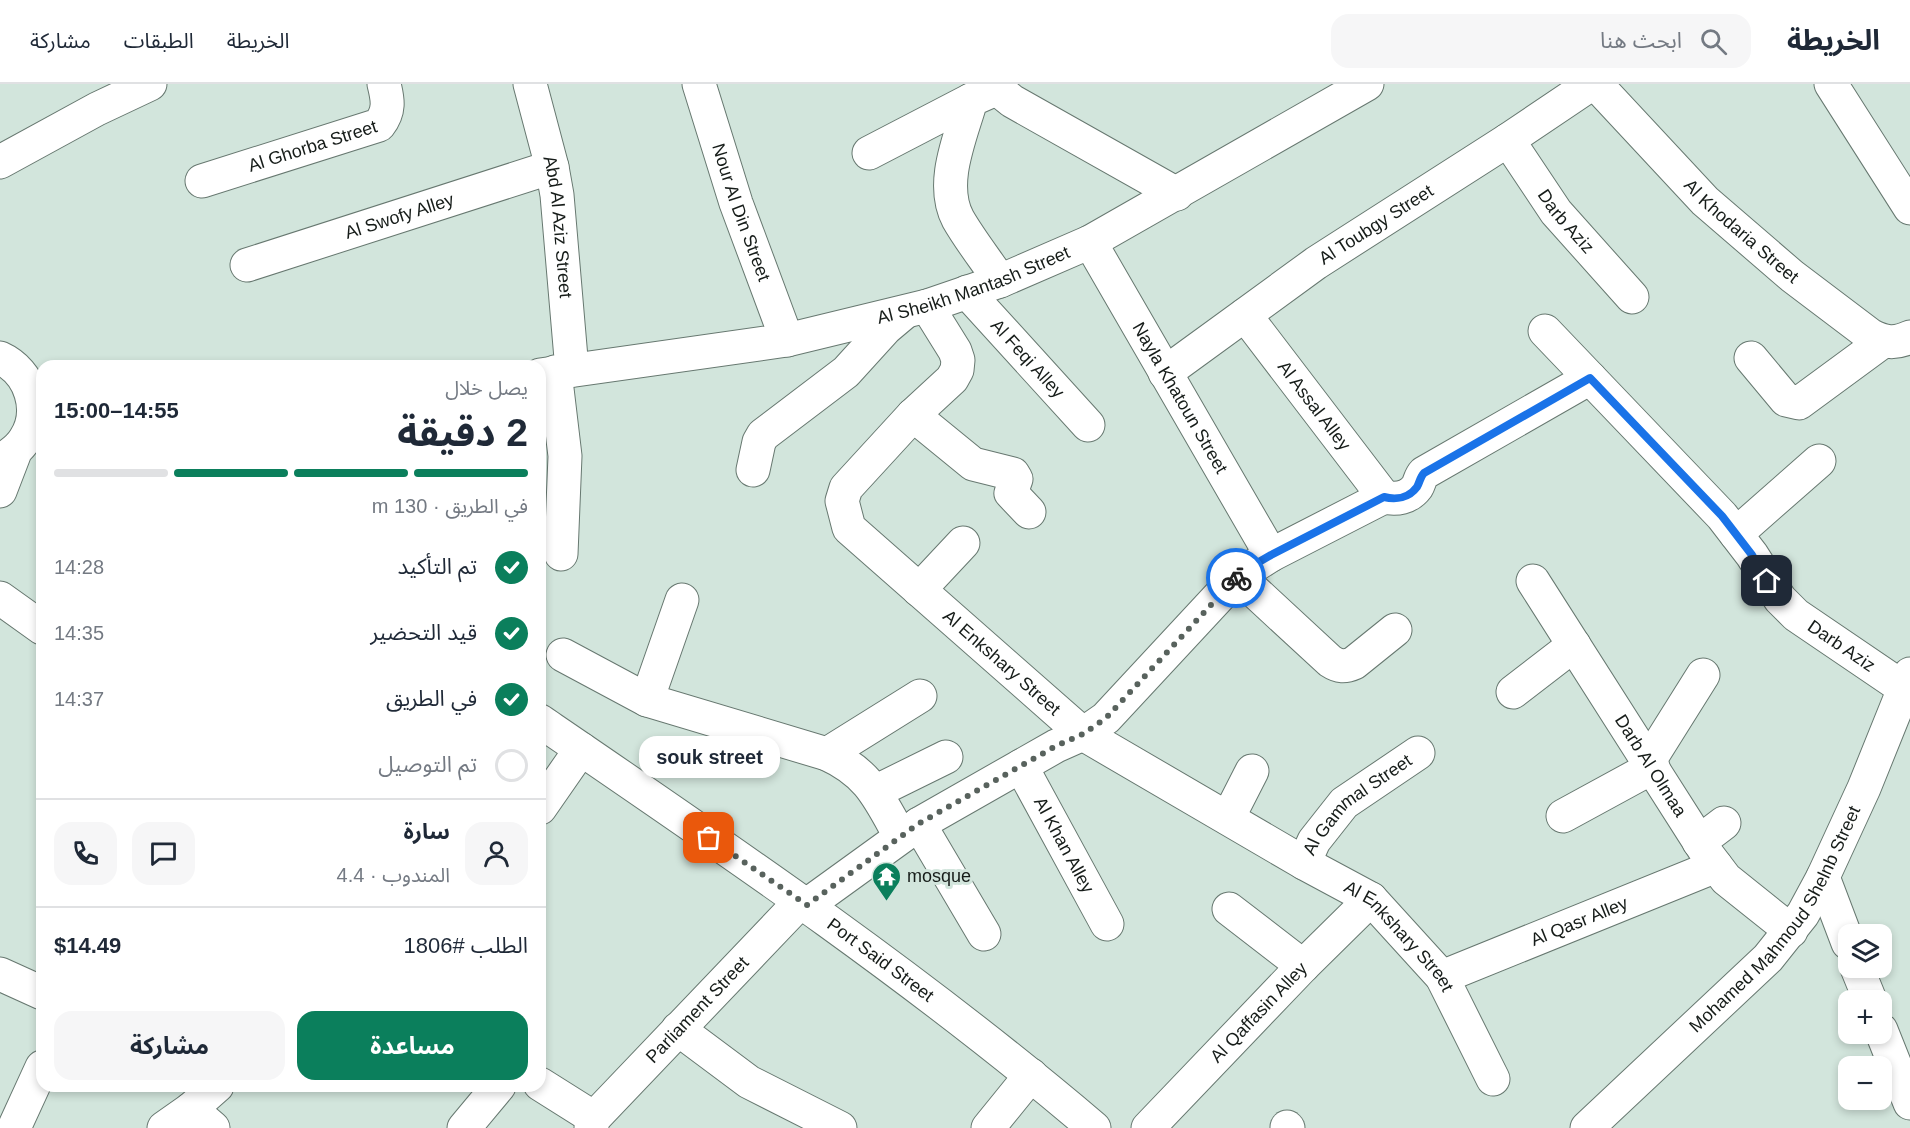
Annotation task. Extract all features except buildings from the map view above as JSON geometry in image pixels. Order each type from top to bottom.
[{"type":"street","points":[[0,162],[97,109],[150,84]]},
{"type":"street","name":"Al Ghorba Street","points":[[202,181],[379,125],[388,109],[384,84]]},
{"type":"street","name":"Abd Al Aziz Street","points":[[530,84],[552,166],[557,195],[556,372],[566,456],[561,554]]},
{"type":"street","name":"Nour Al Din Street","points":[[699,84],[736,203],[787,340]]},
{"type":"street","name":"Al Sheikh Mantash Street","points":[[556,372],[787,340],[916,309],[1000,281],[1090,242],[1367,84]]},
{"type":"street","name":"Al Toubgy Street","points":[[1165,373],[1316,263],[1593,84]]},
{"type":"street","name":"Al Khodaria Street","points":[[1593,84],[1705,201],[1792,276],[1870,335],[1896,339]]},
{"type":"street","points":[[1832,84],[1910,208]]},
{"type":"street","points":[[869,153],[986,91],[1012,101],[1176,194]]},
{"type":"street","points":[[986,91],[953,164],[952,200],[957,217],[1000,281]]},
{"type":"street","name":"Darb Aziz","points":[[1508,140],[1556,212],[1632,297]]},
{"type":"street","name":"Al Swofy Alley","points":[[247,265],[552,166]]},
{"type":"street","name":"Nayla Khatoun Street","points":[[1090,242],[1271,555]]},
{"type":"street","name":"Al Feqi Alley","points":[[967,292],[1088,425]]},
{"type":"street","points":[[753,470],[759,442],[763,435],[846,372],[886,328],[916,309]]},
{"type":"street","name":"Al Enkshary Street","points":[[916,309],[955,351],[958,360],[957,370],[952,379],[913,415],[846,488],[842,501],[849,528],[1083,734],[1371,899],[1442,977],[1493,1079]]},
{"type":"street","name":"Al Assal Alley","points":[[1245,315],[1384,497]]},
{"type":"street","name":"Darb Aziz","points":[[1545,331],[1736,534],[1773,590],[1796,615],[1907,681]]},
{"type":"street","points":[[1751,358],[1786,400],[1799,403],[1896,339]]},
{"type":"street","points":[[2,357],[19,371],[36,397]]},
{"type":"street","name":"Parliament Street","points":[[593,1123],[678,1029],[804,903],[909,830],[1056,746],[1083,734],[1106,718],[1238,576],[1271,555],[1384,497],[1391,499],[1406,497],[1418,486],[1424,473],[1590,378]]},
{"type":"street","points":[[0,491],[7,456],[25,441],[31,427],[36,403]]},
{"type":"street","points":[[913,415],[973,464],[1013,474],[1016,479],[1011,493],[1029,512]]},
{"type":"street","points":[[1736,534],[1819,461]]},
{"type":"street","points":[[919,590],[963,543]]},
{"type":"street","points":[[1238,576],[1338,666],[1354,663],[1395,630]]},
{"type":"street","name":"Darb Al Olmaa","points":[[1533,581],[1651,764],[1713,844],[1726,879],[1791,932]]},
{"type":"street","points":[[0,598],[36,624]]},
{"type":"street","points":[[646,699],[682,600]]},
{"type":"street","points":[[1513,692],[1574,645]]},
{"type":"street","points":[[562,655],[646,699],[827,754],[855,769],[909,830],[984,934]]},
{"type":"street","points":[[1563,816],[1651,764],[1703,675]]},
{"type":"street","name":"Mohamed Mahmoud Shelnb Street","points":[[1587,1128],[1768,958],[1791,932],[1823,877],[1864,788],[1907,681]]},
{"type":"street","points":[[827,754],[920,696]]},
{"type":"street","name":"Port Said Street","points":[[546,725],[804,903],[1031,1075],[1094,1128]]},
{"type":"street","points":[[546,799],[581,749]]},
{"type":"street","name":"Al Gammal Street","points":[[1304,862],[1314,841],[1344,803],[1418,753]]},
{"type":"street","points":[[875,792],[946,757]]},
{"type":"street","name":"Al Khan Alley","points":[[1021,766],[1107,924]]},
{"type":"street","points":[[1228,818],[1252,771]]},
{"type":"street","name":"Al Qasr Alley","points":[[1442,977],[1713,844]]},
{"type":"street","points":[[1823,877],[1841,924]]},
{"type":"street","name":"Al Qaffasin Alley","points":[[1148,1128],[1303,966],[1371,899]]},
{"type":"street","points":[[1229,909],[1303,966]]},
{"type":"street","points":[[1,977],[36,991]]},
{"type":"street","points":[[678,1029],[749,1082],[840,1128]]},
{"type":"street","points":[[1887,1044],[1910,1103]]},
{"type":"street","points":[[988,1128],[1031,1075]]},
{"type":"street","points":[[14,1128],[36,1080]]},
{"type":"street","points":[[546,1088],[593,1123]]},
{"type":"street","points":[[164,1128],[202,1119],[214,1092]]},
{"type":"street","points":[[464,1128],[494,1092]]},
{"type":"way so far","points":[[709,838],[807,905],[918,824],[1056,746],[1083,734],[1106,718],[1236,578]]},
{"type":"place","name":"souk street","points":[[709,838]]},
{"type":"place","name":"mosque","points":[[886,902]]},
{"type":"route","points":[[1236,578],[1271,555],[1384,497],[1391,499],[1406,497],[1418,486],[1424,473],[1590,378],[1722,516],[1752,555],[1767,581]]}]
